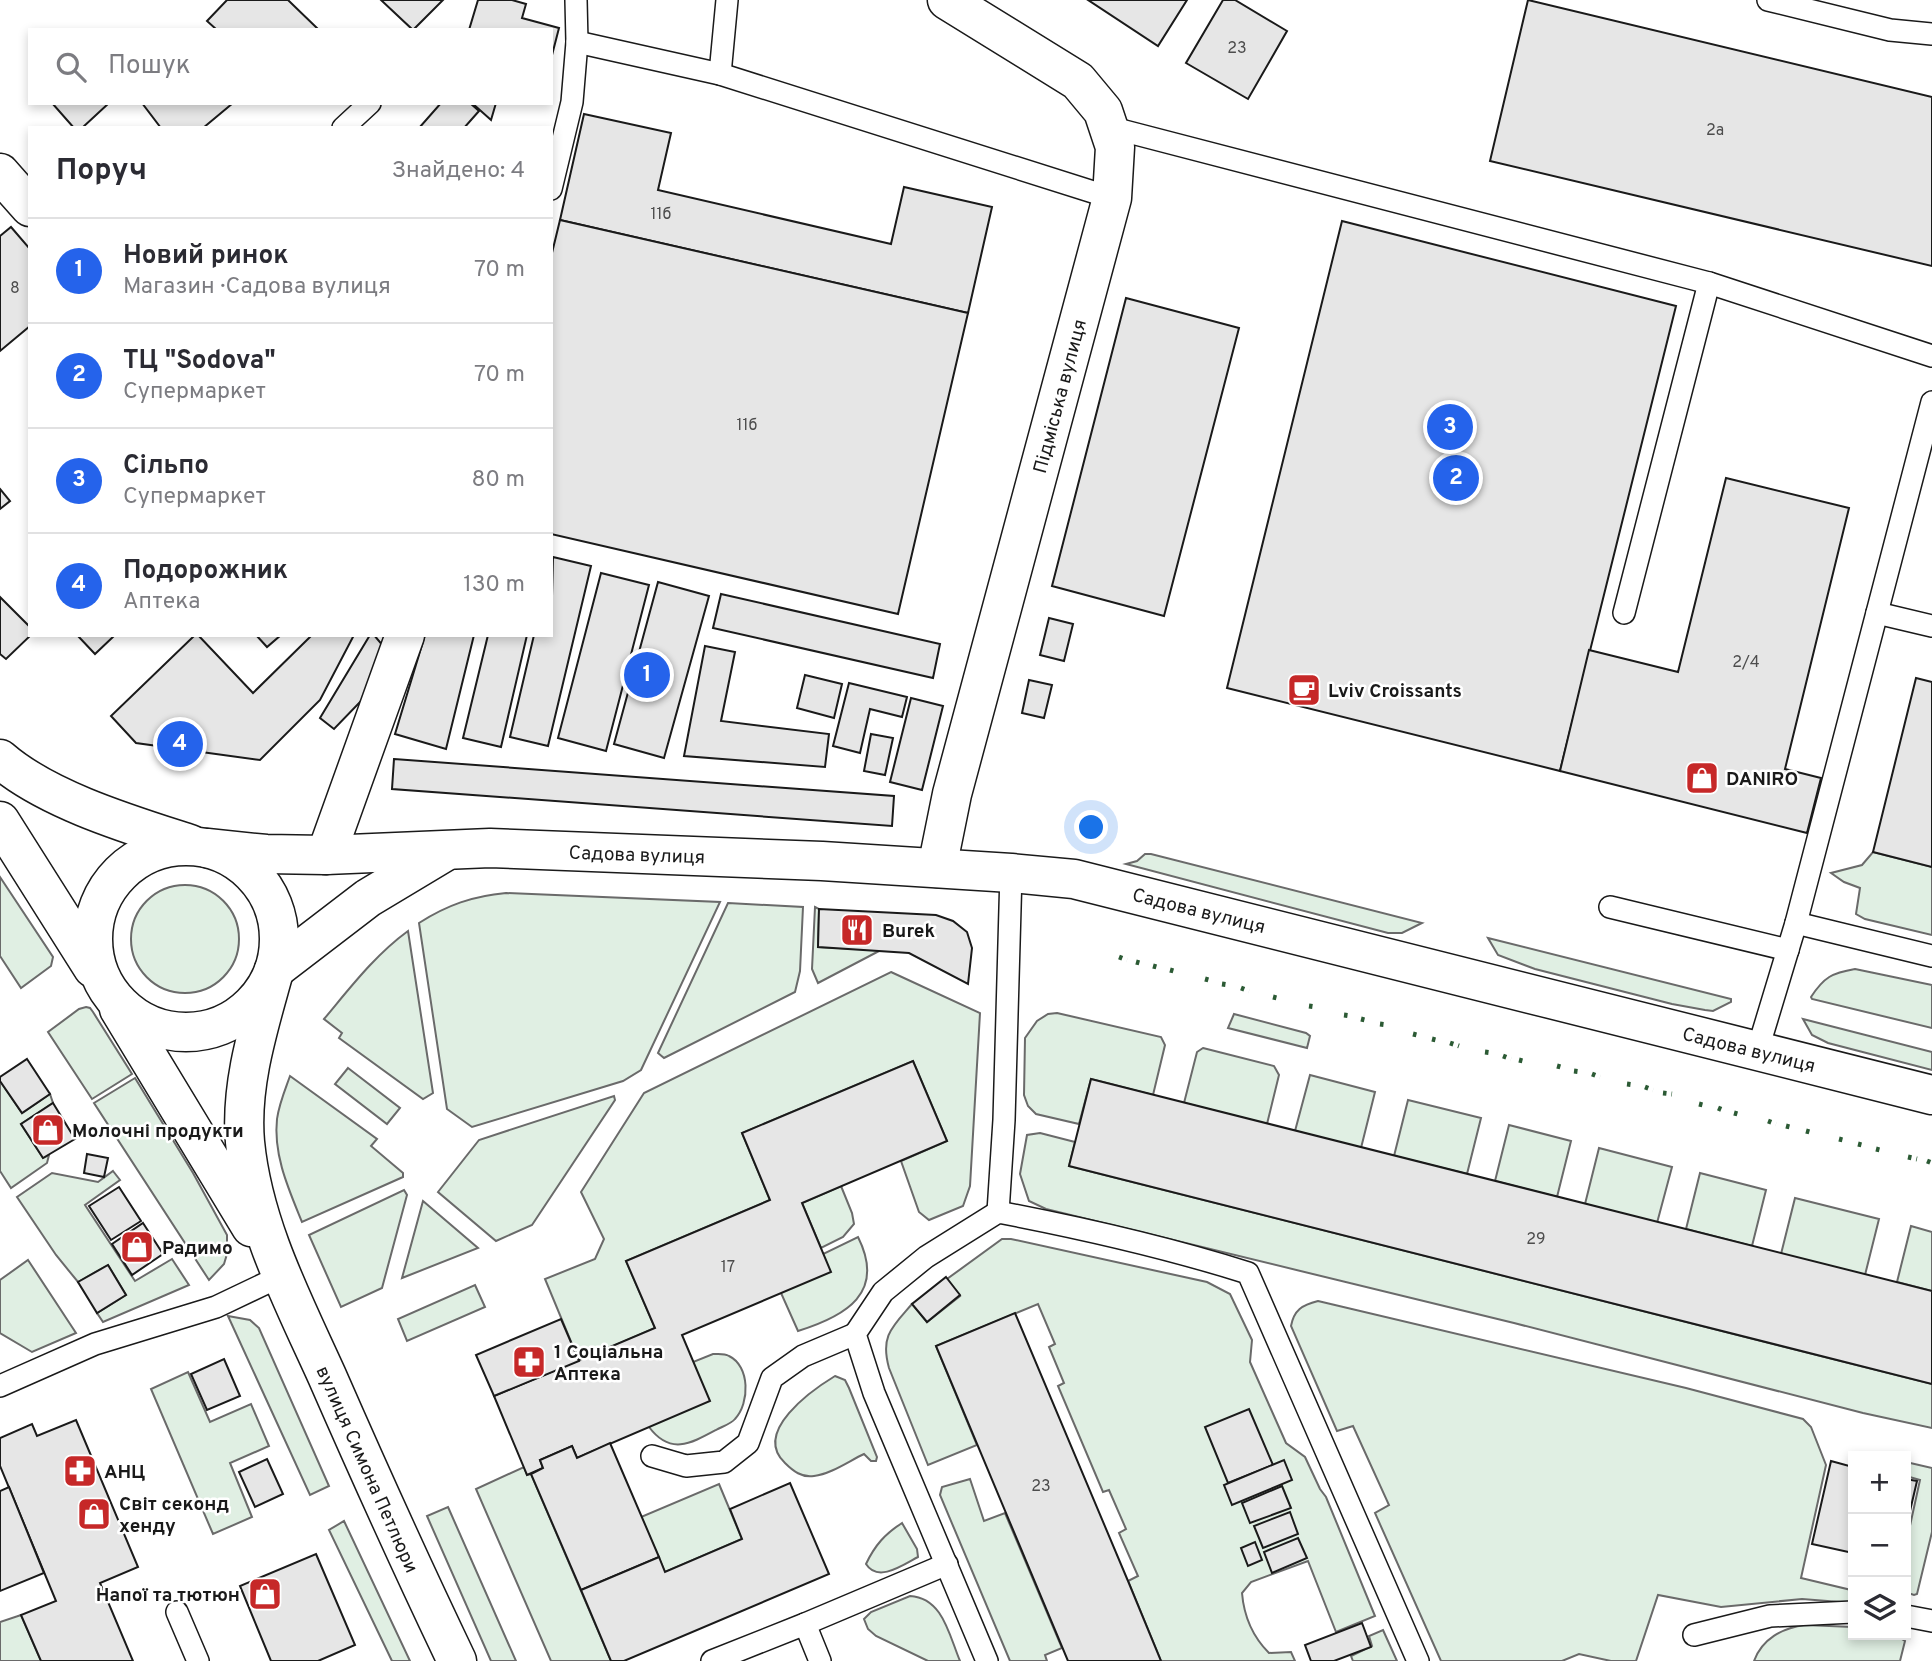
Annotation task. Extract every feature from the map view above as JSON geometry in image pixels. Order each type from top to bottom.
[{"type":"street","name":"Підміська вулиця","points":[[937,868],[952,794],[1112,198],[1115,147],[1103,111],[1078,81],[947,0]]},
{"type":"street","points":[[0,173],[28,205]]},
{"type":"street","points":[[326,855],[404,637]]},
{"type":"street","points":[[0,759],[13,771],[71,801],[132,826],[201,847],[230,856],[250,871],[266,890],[277,916],[280,943],[274,973],[258,999],[237,1018],[212,1029],[184,1033],[157,1028],[132,1016],[108,992],[94,960],[92,930],[100,901],[115,876],[138,858],[166,848],[201,847]]},
{"type":"street","name":"вулиця Симона Петлюри","points":[[0,821],[281,1276]]},
{"type":"street","name":"Садова вулиця","points":[[201,847],[265,854],[326,855],[491,848],[822,860],[1074,879],[1932,1095]]},
{"type":"street","name":"Садова вулиця","points":[[274,973],[368,898],[448,850]]},
{"type":"street","name":"вулиця Симона Петлюри","points":[[274,973],[252,1056],[246,1096],[245,1139],[250,1180],[281,1276],[457,1661]]},
{"type":"lane","points":[[553,181],[572,102],[577,42],[576,0]]},
{"type":"lane","points":[[720,74],[727,0]]},
{"type":"lane","points":[[1768,0],[1890,30],[1932,34]]},
{"type":"lane","points":[[577,42],[720,74],[1112,198]]},
{"type":"lane","points":[[345,126],[368,105]]},
{"type":"lane","points":[[1109,127],[1709,283],[1932,356]]},
{"type":"lane","points":[[1624,613],[1709,283]]},
{"type":"lane","points":[[1757,1052],[1796,923],[1932,402]]},
{"type":"lane","points":[[1877,613],[1932,626]]},
{"type":"lane","points":[[998,1212],[1011,873]]},
{"type":"lane","points":[[1610,907],[1788,950]]},
{"type":"lane","points":[[1796,923],[1932,956]]},
{"type":"lane","points":[[652,1456],[686,1466],[724,1462],[748,1443],[772,1378],[803,1356],[855,1334],[883,1292],[926,1257],[998,1212],[1103,1233],[1194,1256],[1248,1273],[1418,1661]]},
{"type":"lane","points":[[0,1386],[95,1344],[216,1307],[281,1276]]},
{"type":"lane","points":[[855,1334],[874,1394],[987,1661]]},
{"type":"lane","points":[[712,1661],[947,1564]]},
{"type":"lane","points":[[177,1612],[198,1661]]},
{"type":"lane","points":[[1694,1635],[1770,1616],[1848,1612]]},
{"type":"lane","points":[[1911,1617],[1932,1621]]},
{"type":"lane","points":[[805,1624],[820,1661]]},
{"type":"green space","points":[[1873,852],[1932,867],[1932,935],[1865,919],[1856,914],[1860,888],[1831,873],[1862,865]]},
{"type":"green space","points":[[1145,854],[1422,923],[1402,933],[1388,933],[1126,864],[1137,861]]},
{"type":"green space","points":[[0,877],[53,957],[51,966],[21,988],[0,956]]},
{"type":"green space","points":[[185,885],[206,890],[223,901],[234,918],[239,939],[234,960],[223,977],[206,988],[185,993],[164,988],[147,977],[136,960],[131,939],[136,918],[147,901],[164,890]]},
{"type":"green space","points":[[506,893],[720,902],[641,1070],[623,1081],[472,1127],[447,1109],[419,923],[461,902]]},
{"type":"green space","points":[[728,903],[803,907],[800,971],[795,992],[664,1058],[658,1053]]},
{"type":"green space","points":[[815,907],[819,909],[818,947],[881,950],[818,983],[812,969]]},
{"type":"green space","points":[[408,931],[433,1093],[423,1099],[339,1038],[342,1033],[324,1019],[374,961]]},
{"type":"green space","points":[[1488,938],[1731,999],[1731,1002],[1713,1011],[1705,1010],[1535,969],[1498,955]]},
{"type":"green space","points":[[1855,969],[1932,985],[1932,1028],[1812,999],[1816,990],[1829,977]]},
{"type":"green space","points":[[891,972],[980,1013],[970,1186],[963,1206],[929,1220],[919,1212],[901,1161],[947,1141],[913,1061],[742,1133],[770,1200],[626,1261],[655,1328],[579,1361],[545,1279],[595,1259],[604,1239],[581,1192],[644,1093]]},
{"type":"green space","points":[[86,1007],[93,1012],[132,1074],[92,1099],[48,1032],[79,1009]]},
{"type":"green space","points":[[1057,1013],[1161,1037],[1165,1045],[1153,1095],[1091,1079],[1079,1124],[1036,1114],[1028,1106],[1024,1095],[1025,1038],[1037,1021],[1048,1014]]},
{"type":"green space","points":[[1234,1014],[1306,1033],[1310,1036],[1307,1048],[1228,1028]]},
{"type":"green space","points":[[1803,1019],[1932,1052],[1932,1070],[1828,1043],[1812,1035]]},
{"type":"green space","points":[[1203,1048],[1274,1066],[1279,1075],[1267,1124],[1184,1103],[1197,1052]]},
{"type":"green space","points":[[348,1068],[400,1108],[387,1124],[335,1084]]},
{"type":"green space","points":[[1310,1075],[1375,1092],[1361,1148],[1295,1131]]},
{"type":"green space","points":[[290,1076],[377,1139],[371,1146],[403,1173],[403,1177],[302,1222],[283,1172],[277,1146],[278,1113]]},
{"type":"green space","points":[[135,1078],[227,1235],[224,1264],[209,1280],[94,1103]]},
{"type":"green space","points":[[0,1081],[22,1113],[50,1094],[53,1103],[21,1124],[43,1158],[49,1155],[47,1163],[11,1188],[0,1171]]},
{"type":"green space","points":[[614,1096],[615,1100],[532,1225],[496,1241],[438,1192],[479,1140]]},
{"type":"green space","points":[[1408,1100],[1481,1118],[1467,1174],[1394,1156]]},
{"type":"green space","points":[[1509,1125],[1571,1141],[1557,1197],[1495,1181]]},
{"type":"green space","points":[[1040,1133],[1075,1142],[1069,1166],[1932,1384],[1932,1428],[1046,1209],[1029,1201],[1020,1174],[1027,1135]]},
{"type":"green space","points":[[1599,1148],[1672,1167],[1657,1223],[1585,1204]]},
{"type":"green space","points":[[113,1171],[120,1180],[85,1205],[135,1281],[172,1259],[189,1285],[103,1322],[97,1313],[126,1295],[108,1265],[78,1282],[56,1255],[17,1197],[52,1173],[98,1182]]},
{"type":"green space","points":[[1700,1173],[1766,1190],[1752,1246],[1686,1229]]},
{"type":"green space","points":[[841,1186],[854,1224],[843,1237],[821,1248],[802,1203]]},
{"type":"green space","points":[[404,1190],[407,1195],[382,1288],[341,1307],[309,1235]]},
{"type":"green space","points":[[1795,1198],[1879,1219],[1865,1275],[1781,1254]]},
{"type":"green space","points":[[423,1201],[478,1248],[402,1278]]},
{"type":"green space","points":[[1911,1226],[1932,1232],[1932,1291],[1897,1282]]},
{"type":"green space","points":[[858,1237],[867,1273],[864,1287],[856,1299],[832,1318],[798,1331],[781,1293],[823,1254]]},
{"type":"green space","points":[[1002,1239],[1207,1282],[1230,1294],[1252,1340],[1250,1362],[1286,1443],[1305,1457],[1326,1497],[1375,1616],[1336,1632],[1308,1561],[1251,1582],[1242,1593],[1250,1626],[1263,1647],[1269,1653],[1291,1652],[1295,1661],[1161,1661],[1128,1581],[1138,1576],[1119,1533],[1126,1529],[1109,1490],[1103,1492],[1058,1386],[1064,1383],[1049,1347],[1055,1344],[1038,1304],[936,1346],[977,1445],[928,1465],[889,1368],[887,1340],[894,1326],[912,1304],[927,1322],[960,1296],[947,1279]]},
{"type":"green space","points":[[28,1260],[76,1333],[32,1352],[0,1333],[0,1280]]},
{"type":"green space","points":[[475,1285],[485,1307],[407,1341],[398,1319]]},
{"type":"green space","points":[[1318,1301],[1686,1388],[1803,1419],[1811,1427],[1826,1465],[1801,1578],[1848,1589],[1848,1603],[1802,1599],[1721,1607],[1658,1595],[1636,1661],[1611,1661],[1579,1654],[1562,1661],[1441,1661],[1375,1513],[1389,1505],[1353,1426],[1337,1431],[1291,1326],[1294,1316],[1307,1304]]},
{"type":"green space","points":[[228,1316],[250,1320],[259,1328],[329,1486],[310,1495]]},
{"type":"green space","points":[[713,1354],[729,1356],[741,1368],[746,1385],[740,1412],[731,1422],[689,1443],[673,1444],[665,1441],[649,1427],[693,1362]]},
{"type":"green space","points":[[188,1372],[210,1422],[251,1404],[269,1446],[230,1463],[252,1517],[213,1534],[151,1389]]},
{"type":"green space","points":[[835,1376],[845,1380],[849,1388],[877,1457],[876,1461],[871,1461],[864,1454],[827,1473],[802,1475],[785,1463],[777,1451],[776,1438],[780,1426],[800,1402]]},
{"type":"green space","points":[[1911,1463],[1932,1468],[1932,1532],[1917,1594],[1914,1595],[1911,1594],[1911,1521],[1920,1480],[1911,1477]]},
{"type":"green space","points":[[524,1467],[527,1475],[531,1474],[611,1661],[551,1661],[476,1489]]},
{"type":"green space","points":[[970,1479],[984,1521],[1005,1513],[1062,1648],[1045,1655],[1047,1661],[1010,1661],[940,1495],[942,1487]]},
{"type":"green space","points":[[719,1484],[742,1539],[665,1572],[641,1517]]},
{"type":"green space","points":[[448,1507],[516,1661],[491,1661],[427,1516]]},
{"type":"green space","points":[[344,1521],[410,1661],[392,1661],[329,1530]]},
{"type":"green space","points":[[902,1523],[917,1549],[918,1557],[891,1571],[877,1572],[871,1569],[866,1564],[873,1551]]},
{"type":"green space","points":[[910,1596],[930,1603],[937,1611],[960,1661],[928,1661],[876,1636],[868,1629],[864,1619],[871,1612]]},
{"type":"green space","points":[[21,1615],[41,1661],[0,1661],[0,1622]]},
{"type":"green space","points":[[1805,1625],[1848,1627],[1848,1640],[1905,1641],[1900,1661],[1754,1661],[1768,1641],[1788,1629]]},
{"type":"green space","points":[[1383,1630],[1397,1661],[1353,1661],[1351,1656],[1372,1646],[1369,1636]]},
{"type":"building","points":[[227,0],[288,0],[317,28],[215,28],[207,21]]},
{"type":"building","points":[[381,0],[443,0],[415,28],[411,28]]},
{"type":"building","points":[[478,0],[512,0],[526,4],[522,18],[559,28],[553,51],[553,28],[470,28]]},
{"type":"building","points":[[1088,0],[1187,0],[1158,46]]},
{"type":"building","points":[[1223,0],[1235,0],[1287,31],[1248,99],[1186,63]]},
{"type":"building","points":[[1528,0],[1932,97],[1932,266],[1490,161]]},
{"type":"building","points":[[54,105],[107,105],[84,126],[72,126]]},
{"type":"building","points":[[144,105],[231,105],[205,126],[159,126]]},
{"type":"building","points":[[439,105],[472,105],[479,111],[466,126],[421,126]]},
{"type":"building","points":[[474,105],[495,105],[491,120]]},
{"type":"building","points":[[584,114],[671,133],[658,190],[891,244],[904,187],[992,207],[968,313],[560,220]]},
{"type":"building","points":[[560,220],[968,313],[898,614],[553,534],[553,249]]},
{"type":"building","points":[[1342,221],[1676,306],[1560,771],[1227,688]]},
{"type":"building","points":[[11,227],[28,247],[28,328],[0,351],[0,236]]},
{"type":"building","points":[[1126,298],[1239,328],[1164,616],[1052,586]]},
{"type":"building","points":[[1726,478],[1849,508],[1785,769],[1821,778],[1807,833],[1560,771],[1589,650],[1678,672]]},
{"type":"building","points":[[0,489],[10,501],[0,509]]},
{"type":"building","points":[[553,557],[591,566],[548,746],[510,737],[534,637],[553,637]]},
{"type":"building","points":[[601,573],[649,585],[606,751],[558,738]]},
{"type":"building","points":[[658,582],[709,596],[664,758],[614,744]]},
{"type":"building","points":[[721,594],[940,644],[933,678],[713,628]]},
{"type":"building","points":[[0,597],[28,625],[29,637],[6,659],[0,654]]},
{"type":"building","points":[[1049,618],[1073,624],[1064,661],[1040,655]]},
{"type":"building","points":[[79,637],[113,637],[95,654]]},
{"type":"building","points":[[193,637],[200,637],[253,693],[310,637],[353,637],[320,700],[260,760],[136,743],[111,716]]},
{"type":"building","points":[[258,637],[279,637],[267,647]]},
{"type":"building","points":[[369,637],[376,637],[389,653],[390,671],[334,729],[320,718]]},
{"type":"building","points":[[424,637],[474,637],[446,749],[395,734]]},
{"type":"building","points":[[488,637],[527,637],[501,747],[463,738]]},
{"type":"building","points":[[705,646],[735,652],[721,721],[829,734],[825,767],[684,756]]},
{"type":"building","points":[[805,675],[842,684],[834,718],[797,708]]},
{"type":"building","points":[[1916,678],[1932,682],[1932,867],[1873,852]]},
{"type":"building","points":[[1029,680],[1052,685],[1044,718],[1022,713]]},
{"type":"building","points":[[849,683],[907,697],[902,717],[870,709],[860,753],[833,746]]},
{"type":"building","points":[[911,698],[943,706],[922,790],[890,782]]},
{"type":"building","points":[[871,734],[893,738],[885,775],[864,771]]},
{"type":"building","points":[[394,759],[894,796],[892,826],[392,789]]},
{"type":"building","points":[[819,909],[936,915],[953,921],[967,932],[972,948],[968,984],[909,953],[818,947]]},
{"type":"building","points":[[27,1059],[50,1094],[22,1113],[0,1077]]},
{"type":"building","points":[[913,1061],[947,1141],[802,1203],[831,1272],[682,1335],[710,1401],[577,1458],[572,1446],[540,1460],[543,1468],[527,1475],[494,1396],[655,1328],[626,1261],[770,1200],[742,1133]]},
{"type":"building","points":[[1091,1079],[1932,1291],[1932,1384],[1069,1166]]},
{"type":"building","points":[[53,1103],[75,1139],[43,1158],[21,1124]]},
{"type":"building","points":[[87,1154],[108,1158],[104,1177],[84,1173]]},
{"type":"building","points":[[119,1187],[141,1221],[111,1240],[89,1206]]},
{"type":"building","points":[[143,1223],[163,1254],[132,1275],[112,1244]]},
{"type":"building","points":[[108,1265],[126,1295],[97,1313],[78,1282]]},
{"type":"building","points":[[946,1277],[960,1295],[927,1322],[912,1304]]},
{"type":"building","points":[[1015,1313],[1161,1661],[1068,1661],[936,1346]]},
{"type":"building","points":[[561,1319],[579,1361],[494,1396],[476,1355]]},
{"type":"building","points":[[224,1359],[240,1396],[207,1410],[191,1374]]},
{"type":"building","points":[[1249,1409],[1273,1465],[1228,1483],[1205,1427]]},
{"type":"building","points":[[76,1420],[138,1567],[100,1583],[133,1661],[41,1661],[21,1615],[56,1601],[0,1466],[0,1438],[32,1424],[37,1436]]},
{"type":"building","points":[[610,1443],[659,1557],[581,1590],[531,1474],[543,1468],[540,1460],[572,1446],[577,1458]]},
{"type":"building","points":[[267,1459],[283,1494],[255,1507],[239,1472]]},
{"type":"building","points":[[1284,1460],[1292,1480],[1232,1505],[1224,1485]]},
{"type":"building","points":[[1831,1461],[1848,1466],[1848,1552],[1812,1544]]},
{"type":"building","points":[[1911,1480],[1917,1481],[1911,1507]]},
{"type":"building","points":[[790,1483],[829,1574],[624,1661],[611,1661],[581,1590],[659,1557],[665,1572],[742,1539],[730,1509]]},
{"type":"building","points":[[1282,1486],[1291,1508],[1250,1523],[1242,1503]]},
{"type":"building","points":[[9,1487],[44,1573],[0,1591],[0,1491]]},
{"type":"building","points":[[1290,1512],[1298,1534],[1263,1548],[1254,1526]]},
{"type":"building","points":[[1298,1538],[1307,1558],[1272,1573],[1264,1552]]},
{"type":"building","points":[[1255,1542],[1262,1560],[1248,1566],[1241,1548]]},
{"type":"building","points":[[316,1554],[355,1645],[318,1661],[271,1661],[240,1586]]},
{"type":"building","points":[[1362,1623],[1371,1647],[1334,1661],[1311,1661],[1305,1645]]},
{"type":"hedge","points":[[1119,957],[1127,960]]},
{"type":"hedge","points":[[1136,962],[1143,964]]},
{"type":"hedge","points":[[1153,966],[1160,968]]},
{"type":"hedge","points":[[1170,970],[1177,972]]},
{"type":"hedge","points":[[1205,979],[1212,981]]},
{"type":"hedge","points":[[1222,984],[1229,985]]},
{"type":"hedge","points":[[1241,988],[1249,991]]},
{"type":"hedge","points":[[1273,997],[1281,999]]},
{"type":"hedge","points":[[1309,1006],[1316,1007]]},
{"type":"hedge","points":[[1344,1015],[1352,1016]]},
{"type":"hedge","points":[[1361,1019],[1369,1021]]},
{"type":"hedge","points":[[1380,1024],[1388,1025]]},
{"type":"hedge","points":[[1413,1034],[1421,1036]]},
{"type":"hedge","points":[[1432,1039],[1440,1041]]},
{"type":"hedge","points":[[1450,1043],[1459,1046]]},
{"type":"hedge","points":[[1485,1052],[1493,1053]]},
{"type":"hedge","points":[[1503,1056],[1511,1059]]},
{"type":"hedge","points":[[1519,1060],[1527,1062]]},
{"type":"hedge","points":[[1557,1066],[1564,1068]]},
{"type":"hedge","points":[[1574,1071],[1582,1072]]},
{"type":"hedge","points":[[1592,1074],[1600,1077]]},
{"type":"hedge","points":[[1627,1084],[1635,1085]]},
{"type":"hedge","points":[[1645,1087],[1653,1090]]},
{"type":"hedge","points":[[1663,1093],[1672,1094]]},
{"type":"hedge","points":[[1699,1104],[1707,1106]]},
{"type":"hedge","points":[[1718,1108],[1725,1111]]},
{"type":"hedge","points":[[1734,1113],[1741,1115]]},
{"type":"hedge","points":[[1768,1121],[1776,1124]]},
{"type":"hedge","points":[[1786,1126],[1794,1128]]},
{"type":"hedge","points":[[1806,1131],[1813,1133]]},
{"type":"hedge","points":[[1839,1139],[1847,1141]]},
{"type":"hedge","points":[[1858,1144],[1866,1146]]},
{"type":"hedge","points":[[1876,1149],[1884,1151]]},
{"type":"hedge","points":[[1908,1157],[1917,1159]]},
{"type":"hedge","points":[[1927,1161],[1932,1163]]},
{"type":"place","name":"Сільпо","points":[[1450,427]]},
{"type":"place","name":"ТЦ \"Sodova\"","points":[[1456,478]]},
{"type":"place","name":"Новий ринок","points":[[647,675]]},
{"type":"place","name":"Lviv Croissants","points":[[1304,690]]},
{"type":"place","name":"Подорожник","points":[[180,744]]},
{"type":"place","name":"DANIRO","points":[[1702,778]]},
{"type":"place","name":"Burek","points":[[857,930]]},
{"type":"place","name":"Молочні продукти","points":[[48,1130]]},
{"type":"place","name":"Радимо","points":[[137,1247]]},
{"type":"place","name":"1 Соціальна Аптека","points":[[529,1362]]},
{"type":"place","name":"АНЦ","points":[[80,1471]]},
{"type":"place","name":"Світ секонд хенду","points":[[94,1514]]},
{"type":"place","name":"Напої та тютюн","points":[[265,1594]]}]
